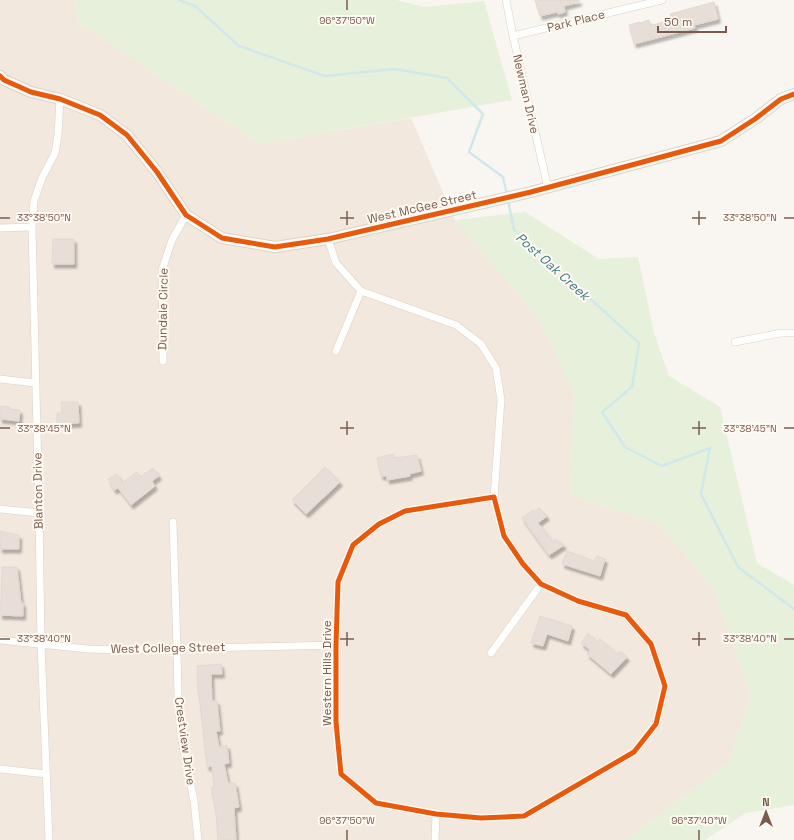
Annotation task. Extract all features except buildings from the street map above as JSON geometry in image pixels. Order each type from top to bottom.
[{"type":"street","name":"Newman Drive","points":[[506,0],[548,188]]},
{"type":"street","name":"Park Place","points":[[513,36],[662,0]]},
{"type":"street","name":"West McGee Street","points":[[0,76],[4,80],[31,92],[60,99],[100,115],[127,136],[157,172],[186,215],[222,238],[275,247],[328,239],[454,211],[548,188],[721,141],[755,119],[781,99],[794,94]]},
{"type":"street","name":"Blanton Drive","points":[[49,840],[41,644],[32,227],[34,201],[42,178],[55,153],[58,135],[60,99]]},
{"type":"street","name":"Dundale Circle","points":[[162,361],[162,270],[172,240],[186,215]]},
{"type":"street","points":[[0,228],[32,227]]},
{"type":"street","name":"Western Hills Drive","points":[[328,239],[336,263],[361,291],[456,325],[481,344],[496,368],[501,400],[494,497],[504,536],[523,564],[541,584],[578,600],[626,615],[650,644],[666,686],[656,724],[634,752],[524,816],[481,818],[436,814],[376,803],[341,774],[336,722],[338,582],[353,545],[379,524],[404,511],[494,497]]},
{"type":"street","points":[[336,351],[361,291]]},
{"type":"street","points":[[735,342],[781,332],[794,333]]},
{"type":"street","points":[[0,379],[35,383]]},
{"type":"street","points":[[0,509],[39,512]]},
{"type":"street","name":"Crestview Drive","points":[[173,522],[178,649],[178,696],[181,735],[194,801],[198,840]]},
{"type":"street","points":[[491,653],[541,584]]},
{"type":"street","name":"West College Street","points":[[0,640],[88,649],[114,650],[336,646]]},
{"type":"street","points":[[0,769],[46,774]]},
{"type":"street","points":[[435,840],[436,814]]},
{"type":"shaded area","points":[[0,0],[75,0],[78,22],[260,144],[411,118],[455,220],[539,319],[574,393],[570,495],[659,524],[714,589],[751,696],[729,762],[626,840],[0,840]]},
{"type":"green space","points":[[75,0],[396,0],[425,7],[484,1],[512,100],[260,144],[78,22]]},
{"type":"green space","points":[[525,212],[599,259],[638,257],[654,333],[669,376],[720,407],[757,563],[794,585],[794,805],[746,813],[705,840],[626,840],[729,762],[751,696],[714,589],[659,524],[570,495],[574,393],[539,319],[455,220]]},
{"type":"waterway","name":"Post Oak Creek","points":[[179,0],[195,6],[239,46],[325,76],[394,69],[447,78],[483,114],[469,152],[503,177],[507,195]]},
{"type":"waterway","name":"Post Oak Creek","points":[[508,200],[514,230],[639,343],[632,387],[602,412],[625,447],[662,466],[710,448],[701,494],[738,567],[794,609]]},
{"type":"cycle path","points":[[0,76],[4,80],[31,92],[60,99],[100,115],[127,135],[157,172],[186,215],[222,238],[275,247],[328,239],[531,192],[721,141],[755,119],[781,99],[794,94]]},
{"type":"cycle path","points":[[494,497],[504,536],[523,564],[541,584],[578,601],[626,615],[651,644],[665,686],[656,724],[634,752],[524,816],[481,818],[436,814],[376,803],[341,774],[336,722],[338,582],[353,545],[379,524],[405,511],[494,497]]}]
